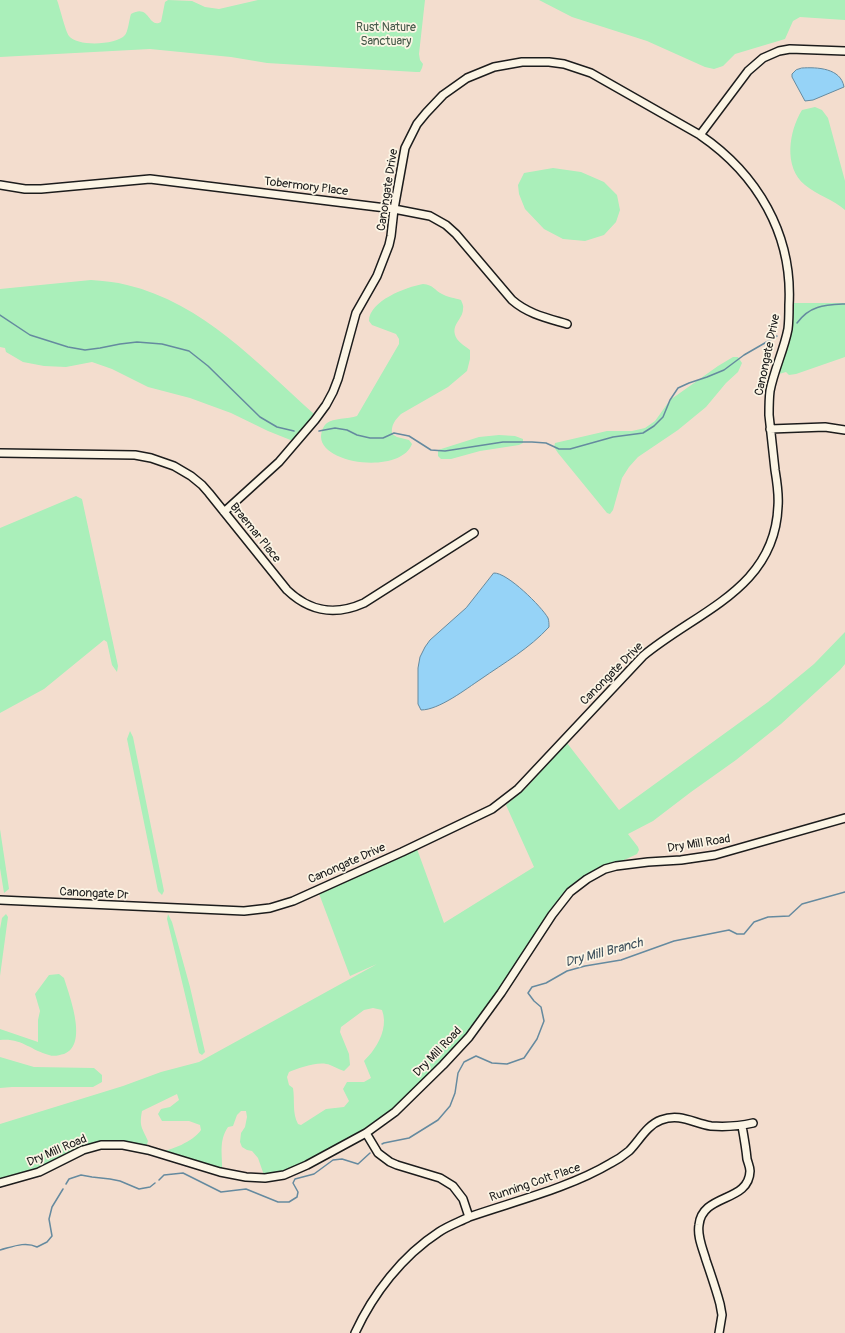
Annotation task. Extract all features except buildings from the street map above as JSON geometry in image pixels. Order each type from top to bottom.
[{"type":"street","points":[[700,135],[748,71],[763,58],[773,53],[790,49],[845,51]]},
{"type":"street","name":"Canongate Drive","points":[[186,909],[244,911],[266,909],[285,904],[492,809],[518,788],[643,656],[663,640],[736,591],[749,580],[767,553],[772,540],[778,514],[778,498],[769,415],[770,391],[784,344],[789,319],[789,282],[784,250],[773,218],[757,190],[736,164],[714,145],[700,135],[603,80],[578,68],[549,62],[534,61],[505,64],[480,72],[461,82],[443,95],[426,113],[417,124],[405,148],[394,209],[391,236],[386,255],[377,276],[356,313],[338,379],[326,405],[276,465],[224,512]]},
{"type":"street","name":"Tobermory Place","points":[[0,185],[25,189],[37,189],[150,179],[394,209],[430,216],[446,225],[456,234],[512,300],[519,306],[535,315],[567,324]]},
{"type":"street","points":[[770,429],[825,427],[845,430]]},
{"type":"street","name":"Braemar Place","points":[[0,453],[127,455],[151,458],[174,466],[191,476],[209,493],[290,593],[309,606],[327,610],[347,610],[364,603],[474,533]]},
{"type":"street","name":"Dry Mill Road","points":[[0,1183],[39,1172],[83,1150],[101,1145],[123,1145],[148,1150],[220,1172],[246,1177],[265,1178],[284,1175],[301,1168],[366,1133],[394,1112],[469,1037],[501,993],[552,915],[570,892],[586,879],[605,869],[616,866],[681,860],[715,855],[845,818]]},
{"type":"street","name":"Canongate Dr","points":[[0,900],[186,909]]},
{"type":"street","name":"Running Colt Place","points":[[355,1333],[374,1297],[399,1266],[438,1232],[469,1217],[587,1176],[616,1161],[628,1152],[652,1125],[662,1119],[676,1117],[711,1126],[742,1126],[753,1123]]},
{"type":"street","points":[[720,1333],[722,1315],[720,1304],[699,1237],[699,1224],[708,1207],[734,1194],[740,1190],[747,1181],[750,1171],[742,1126]]},
{"type":"street","points":[[366,1133],[378,1153],[390,1162],[440,1178],[453,1186],[463,1199],[469,1217]]},
{"type":"green space","name":"Rust Nature Sanctuary","points":[[0,0],[57,0],[66,29],[69,36],[73,40],[88,43],[106,43],[114,41],[125,35],[128,29],[131,14],[137,11],[142,12],[154,22],[161,22],[165,2],[168,0],[192,1],[205,7],[219,9],[258,0],[425,0],[419,54],[420,60],[423,64],[420,72],[416,72],[267,63],[231,57],[150,49],[0,57]]},
{"type":"green space","points":[[539,0],[845,0],[845,20],[800,17],[793,21],[785,39],[735,54],[723,66],[714,69],[705,67],[647,41],[572,17]]},
{"type":"green space","points":[[815,107],[822,110],[828,118],[845,181],[845,210],[805,185],[793,169],[790,149],[791,138],[797,119],[802,110]]},
{"type":"green space","points":[[553,168],[581,172],[604,182],[617,195],[620,210],[616,222],[604,235],[585,241],[563,239],[544,229],[525,209],[519,194],[518,185],[524,173]]},
{"type":"green space","points":[[91,280],[114,282],[155,294],[180,306],[205,321],[250,356],[314,414],[293,441],[231,413],[190,398],[148,387],[112,369],[92,362],[66,367],[44,366],[23,362],[6,352],[5,348],[0,347],[0,289]]},
{"type":"green space","points":[[423,284],[432,287],[444,295],[461,300],[463,307],[462,313],[455,326],[455,334],[457,339],[470,350],[470,359],[467,371],[448,387],[401,414],[395,421],[392,428],[392,434],[409,440],[412,444],[405,453],[393,460],[379,462],[363,462],[347,459],[334,454],[325,447],[321,437],[323,427],[333,420],[357,416],[399,344],[399,339],[396,334],[372,325],[369,321],[371,314],[375,307],[390,296],[407,288]]},
{"type":"green space","points":[[794,303],[845,303],[845,357],[796,374],[789,375],[786,372],[779,374],[792,321]]},
{"type":"green space","points":[[733,357],[738,357],[742,363],[738,372],[726,383],[706,407],[678,430],[638,457],[622,478],[613,510],[610,514],[607,513],[558,453],[554,447],[555,443],[607,431],[632,431],[645,428],[655,421],[670,400]]},
{"type":"green space","points":[[499,435],[515,436],[523,439],[523,443],[519,445],[480,451],[451,459],[441,459],[438,456],[438,450],[479,437]]},
{"type":"green space","points":[[76,496],[82,499],[118,666],[117,672],[112,665],[107,642],[104,640],[44,689],[0,713],[0,528]]},
{"type":"green space","points":[[845,632],[845,664],[840,670],[781,724],[736,760],[653,821],[628,834],[638,847],[639,850],[637,854],[605,869],[570,892],[469,1037],[395,1112],[307,1165],[265,1178],[258,1158],[252,1151],[242,1147],[240,1142],[241,1133],[245,1127],[247,1117],[246,1111],[241,1111],[237,1115],[233,1126],[228,1127],[223,1138],[222,1172],[157,1153],[175,1148],[187,1142],[201,1130],[200,1125],[189,1121],[162,1121],[158,1114],[161,1109],[170,1107],[179,1100],[177,1094],[142,1111],[141,1124],[148,1141],[145,1150],[103,1145],[39,1172],[0,1183],[0,1124],[123,1086],[161,1072],[199,1062],[377,964],[350,976],[318,891],[417,849],[444,923],[534,867],[506,805],[525,789],[567,743],[619,810],[768,702],[814,664]],"holes":[[[373,1008],[382,1010],[384,1020],[383,1030],[377,1045],[364,1061],[371,1078],[364,1082],[347,1082],[343,1089],[349,1101],[344,1107],[326,1109],[301,1125],[298,1124],[294,1111],[293,1088],[289,1085],[287,1077],[289,1072],[309,1065],[321,1063],[344,1071],[350,1065],[349,1054],[340,1032],[341,1027],[364,1010]]]},
{"type":"green space","points":[[130,731],[133,737],[164,891],[162,895],[158,891],[127,739]]},
{"type":"green space","points":[[0,829],[9,889],[4,893],[0,868]]},
{"type":"green space","points":[[6,914],[8,917],[0,976],[0,929],[2,918]]},
{"type":"green space","points":[[168,914],[172,922],[190,987],[205,1052],[202,1055],[199,1053],[167,919]]},
{"type":"green space","points":[[59,974],[64,978],[75,1019],[75,1041],[71,1049],[64,1054],[53,1056],[14,1041],[0,1040],[0,1029],[38,1042],[38,1020],[40,1011],[35,994],[49,975]]},
{"type":"green space","points":[[0,1057],[34,1067],[94,1068],[102,1075],[102,1082],[93,1087],[0,1088]]},
{"type":"water","points":[[802,68],[814,68],[833,72],[842,81],[844,87],[813,100],[805,101],[792,77],[792,74],[796,70]]},
{"type":"water","points":[[494,573],[500,574],[507,578],[524,591],[548,618],[549,627],[542,635],[508,661],[460,693],[436,707],[421,710],[418,704],[418,668],[420,657],[425,647],[430,640],[466,608]]},
{"type":"waterway","points":[[797,323],[807,313],[818,307],[845,304]]},
{"type":"waterway","points":[[0,315],[30,335],[68,347],[85,350],[137,342],[162,344],[189,351],[208,366],[260,417],[277,427],[294,431]]},
{"type":"waterway","points":[[319,431],[335,428],[347,430],[357,435],[370,438],[383,438],[394,433],[409,436],[431,450],[445,451],[503,442],[546,443],[559,449],[570,449],[613,437],[643,433],[654,426],[663,417],[670,400],[678,388],[724,370],[744,355],[777,336]]},
{"type":"waterway","name":"Dry Mill Branch","points":[[382,1144],[409,1138],[438,1120],[450,1106],[455,1093],[458,1073],[464,1062],[476,1056],[492,1063],[507,1064],[524,1058],[537,1039],[544,1021],[541,1007],[528,993],[532,987],[546,983],[567,971],[585,966],[621,960],[674,941],[729,930],[737,934],[744,934],[754,922],[768,917],[789,916],[802,904],[845,892]]},
{"type":"waterway","name":"Dry Mill Branch","points":[[159,1180],[164,1175],[183,1173],[221,1192],[246,1189],[278,1202],[289,1202],[297,1197],[298,1192],[293,1183],[295,1179],[314,1174],[333,1160],[342,1159],[358,1164],[370,1153]]},
{"type":"waterway","name":"Dry Mill Branch","points":[[66,1184],[69,1179],[81,1175],[120,1181],[139,1189],[150,1187],[155,1183]]},
{"type":"waterway","name":"Dry Mill Branch","points":[[0,1250],[23,1245],[32,1245],[37,1247],[47,1242],[52,1236],[49,1219],[52,1207],[63,1189]]}]
